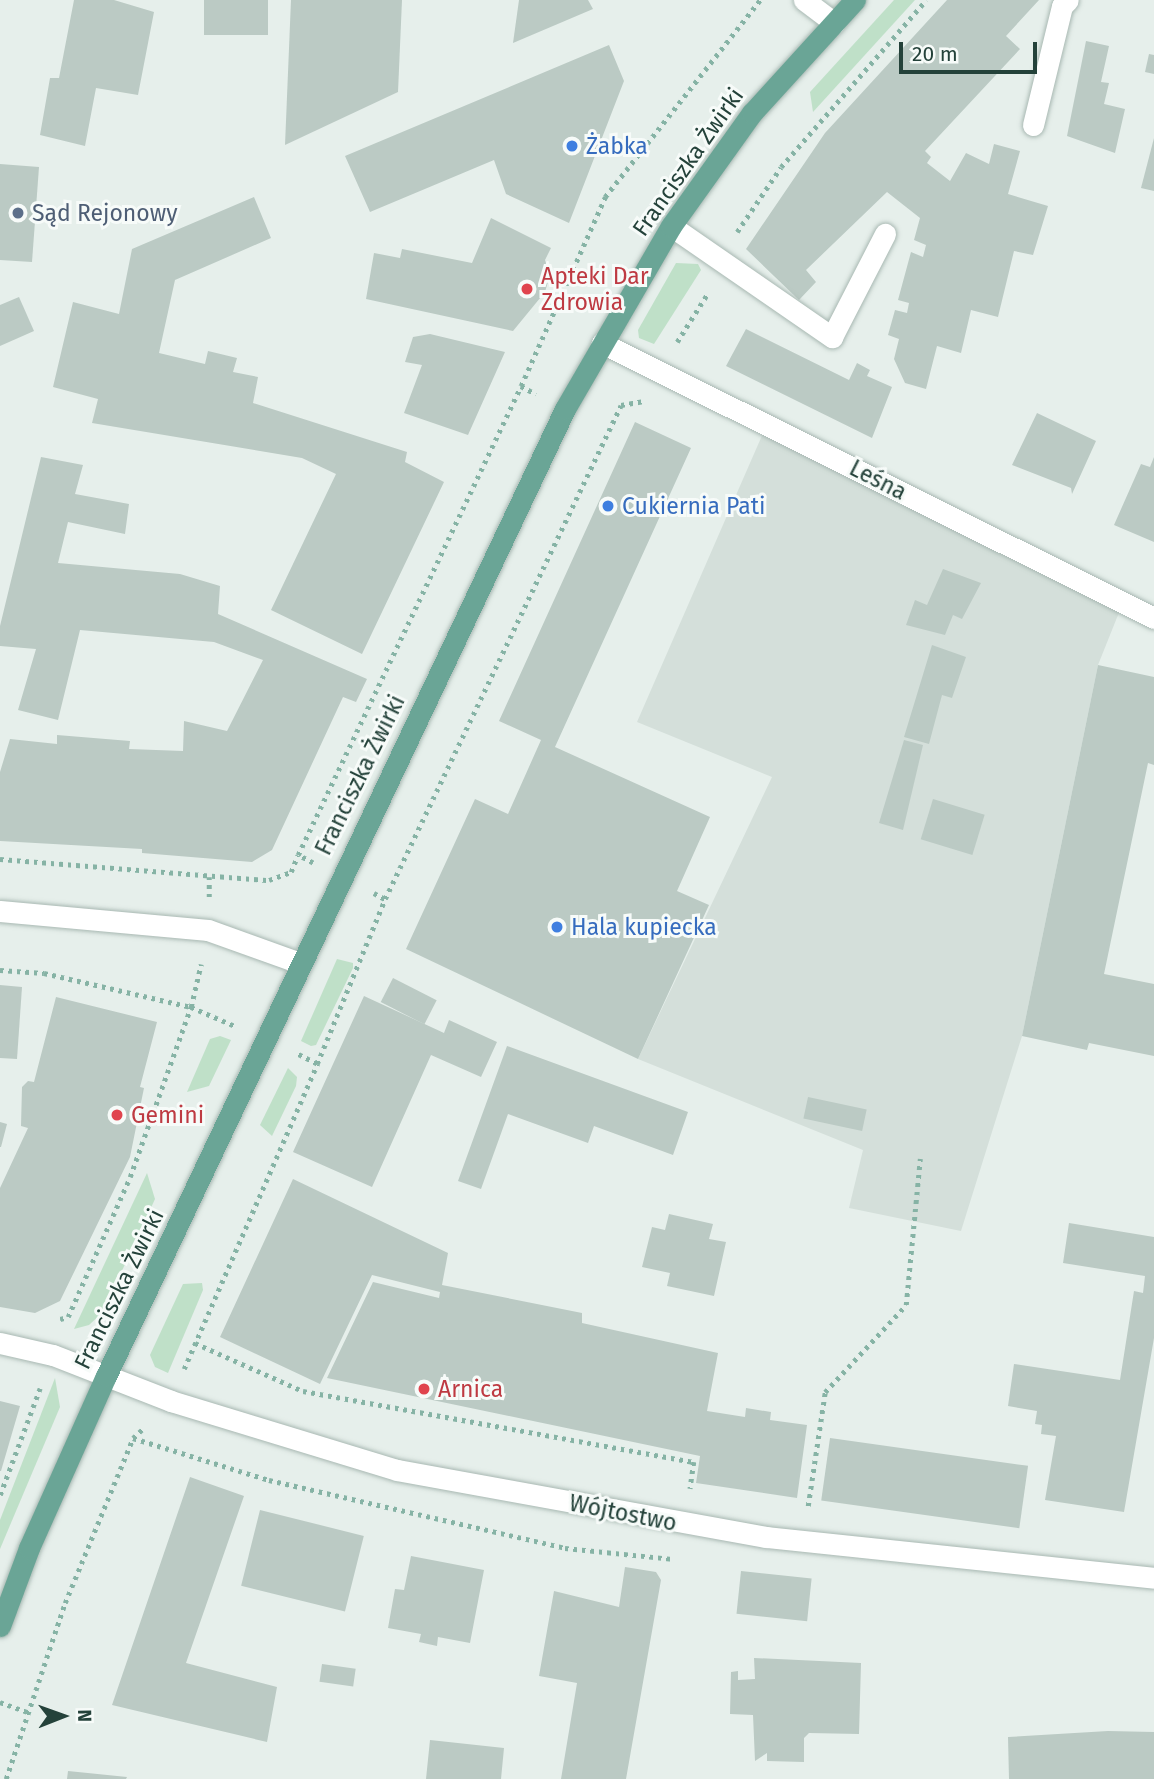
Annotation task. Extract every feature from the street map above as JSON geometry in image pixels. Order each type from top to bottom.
[{"type":"main road","name":"Franciszka Żwirki","points":[[0,1626],[29,1548],[106,1376],[255,1067],[300,963],[565,409],[671,226],[752,113],[855,0]]},
{"type":"street","points":[[804,0],[834,23]]},
{"type":"street","points":[[1033,125],[1062,6],[1068,0]]},
{"type":"street","points":[[671,226],[832,337],[885,234]]},
{"type":"street","name":"Leśna","points":[[602,343],[1154,618]]},
{"type":"street","points":[[0,911],[208,930],[300,963]]},
{"type":"street","name":"Wójtostwo","points":[[0,1343],[52,1355],[171,1401],[397,1469],[695,1527],[1154,1578]]},
{"type":"path","points":[[0,859],[269,880],[291,872],[298,855]]},
{"type":"path","points":[[317,1063],[385,899]]},
{"type":"path","points":[[0,970],[44,973],[191,1007],[216,1018]]},
{"type":"path","points":[[0,1495],[52,1355],[130,1177],[191,1007]]},
{"type":"path","points":[[802,1541],[825,1392],[906,1305],[920,1159]]},
{"type":"path","points":[[49,1322],[68,1318]]},
{"type":"path","points":[[195,1343],[303,1391],[694,1462],[690,1494],[703,1496]]},
{"type":"path","points":[[795,1506],[820,1508]]},
{"type":"path","points":[[0,1702],[28,1712]]},
{"type":"shaded area","points":[[767,424],[1122,605],[1098,665],[1022,1036],[961,1231],[849,1208],[863,1150],[638,1059],[772,777],[637,722]]},
{"type":"green space","points":[[894,0],[915,0],[813,112],[810,92]]},
{"type":"green space","points":[[676,263],[698,264],[701,270],[654,344],[639,338],[638,330]]},
{"type":"green space","points":[[337,959],[353,963],[353,968],[316,1045],[311,1046],[301,1041]]},
{"type":"green space","points":[[220,1036],[231,1040],[209,1086],[187,1092],[210,1039]]},
{"type":"green space","points":[[288,1068],[297,1077],[296,1086],[272,1136],[260,1125]]},
{"type":"green space","points":[[147,1173],[155,1199],[103,1312],[89,1325],[74,1329]]},
{"type":"green space","points":[[202,1283],[203,1290],[168,1373],[155,1367],[150,1355],[183,1284]]},
{"type":"green space","points":[[55,1378],[60,1407],[0,1549],[0,1520]]},
{"type":"building","points":[[74,0],[114,0],[154,12],[138,95],[96,88],[85,146],[40,135],[50,78],[59,78]]},
{"type":"building","points":[[204,0],[268,0],[268,35],[204,35]]},
{"type":"building","points":[[291,0],[402,0],[398,92],[285,145]]},
{"type":"building","points":[[519,0],[588,0],[593,9],[513,43]]},
{"type":"building","points":[[947,0],[1039,0],[1006,36],[1020,49],[925,151],[931,157],[927,163],[950,181],[966,153],[989,164],[994,144],[1020,151],[1008,194],[1048,206],[1033,255],[1014,251],[998,317],[971,310],[961,353],[937,346],[926,389],[905,383],[894,359],[899,339],[888,335],[895,310],[907,313],[909,303],[898,300],[911,252],[923,257],[926,245],[914,240],[920,218],[887,192],[806,270],[816,282],[799,300],[746,249],[825,133]]},
{"type":"building","points":[[1086,41],[1109,46],[1101,82],[1109,83],[1104,104],[1125,109],[1115,153],[1067,136]]},
{"type":"building","points":[[609,45],[624,81],[569,223],[506,194],[494,160],[370,212],[345,156]]},
{"type":"building","points":[[1149,54],[1154,55],[1154,74],[1145,72]]},
{"type":"building","points":[[1154,138],[1154,191],[1141,188]]},
{"type":"building","name":"Sąd Rejonowy","points":[[0,164],[39,167],[32,262],[0,260]]},
{"type":"building","points":[[254,197],[271,238],[175,280],[159,353],[205,364],[208,351],[237,358],[233,372],[258,377],[253,403],[407,452],[405,462],[444,482],[362,654],[271,610],[336,474],[302,458],[92,423],[98,399],[53,387],[73,302],[119,314],[132,249]]},
{"type":"building","points":[[491,218],[551,248],[545,260],[550,275],[545,292],[513,331],[366,299],[374,253],[400,258],[402,249],[472,263]]},
{"type":"building","points":[[19,297],[34,331],[0,346],[0,305]]},
{"type":"building","points":[[746,329],[849,380],[857,363],[870,370],[867,376],[892,387],[872,438],[726,366]]},
{"type":"building","points":[[430,334],[505,352],[468,435],[404,413],[422,365],[405,362],[413,337]]},
{"type":"building","points":[[1037,413],[1096,441],[1072,494],[1071,488],[1012,465]]},
{"type":"building","points":[[635,422],[691,448],[555,747],[710,817],[677,891],[709,905],[638,1059],[406,949],[475,799],[508,814],[541,740],[499,721]]},
{"type":"building","points":[[41,457],[83,465],[75,494],[129,504],[125,534],[68,522],[58,563],[180,574],[220,586],[218,614],[367,679],[356,702],[343,697],[272,850],[252,862],[142,853],[142,849],[0,841],[0,772],[10,739],[57,744],[57,735],[130,741],[129,749],[183,751],[184,721],[227,731],[263,660],[214,642],[80,630],[58,720],[18,710],[36,649],[0,646],[0,626]]},
{"type":"building","points":[[1154,457],[1154,542],[1114,525],[1141,464],[1150,467]]},
{"type":"building","points":[[943,569],[981,583],[962,619],[953,615],[945,635],[906,625],[915,600],[927,605]]},
{"type":"building","points":[[932,645],[966,657],[952,698],[942,695],[929,744],[904,737]]},
{"type":"building","points":[[1098,665],[1154,677],[1154,765],[1148,763],[1104,974],[1154,984],[1154,1056],[1089,1043],[1087,1050],[1022,1036]]},
{"type":"building","points":[[904,740],[923,745],[903,830],[879,823]]},
{"type":"building","points":[[933,799],[985,815],[972,855],[921,839]]},
{"type":"building","points":[[393,978],[437,1000],[424,1024],[381,1002]]},
{"type":"building","points":[[0,985],[22,987],[17,1059],[0,1058]]},
{"type":"building","points":[[364,996],[444,1033],[449,1020],[497,1042],[481,1077],[431,1055],[372,1187],[293,1152]]},
{"type":"building","points":[[56,997],[157,1022],[140,1087],[144,1088],[130,1157],[60,1301],[35,1313],[0,1307],[0,1188],[28,1128],[21,1126],[22,1087],[28,1081],[34,1082]]},
{"type":"building","points":[[507,1046],[688,1112],[673,1155],[594,1126],[588,1143],[508,1114],[481,1189],[458,1181]]},
{"type":"building","points":[[808,1097],[867,1109],[862,1131],[803,1119]]},
{"type":"building","points":[[0,1122],[7,1124],[1,1147],[0,1147]]},
{"type":"building","points":[[293,1179],[448,1253],[442,1285],[582,1313],[582,1323],[718,1353],[707,1411],[745,1417],[746,1408],[771,1412],[770,1420],[807,1425],[797,1498],[696,1483],[700,1456],[327,1378],[373,1282],[439,1298],[440,1292],[372,1275],[320,1384],[220,1337]]},
{"type":"building","points":[[669,1214],[713,1224],[709,1239],[726,1242],[714,1296],[667,1286],[670,1273],[642,1267],[652,1227],[665,1230]]},
{"type":"building","points":[[1069,1223],[1154,1237],[1154,1338],[1124,1512],[1045,1500],[1056,1436],[1041,1434],[1042,1425],[1035,1424],[1037,1411],[1008,1406],[1014,1364],[1120,1380],[1134,1291],[1143,1293],[1145,1276],[1063,1263]]},
{"type":"building","points":[[0,1401],[20,1406],[1,1471],[0,1471]]},
{"type":"building","points":[[830,1438],[1028,1466],[1019,1528],[821,1500]]},
{"type":"building","points":[[190,1477],[244,1496],[186,1663],[277,1687],[267,1742],[112,1705]]},
{"type":"building","points":[[260,1510],[364,1536],[345,1612],[241,1586]]},
{"type":"building","points":[[411,1556],[484,1570],[470,1643],[438,1637],[437,1646],[419,1642],[421,1634],[388,1628],[395,1589],[404,1590]]},
{"type":"building","points":[[625,1567],[656,1572],[661,1580],[626,1779],[561,1779],[577,1683],[539,1676],[554,1591],[619,1607]]},
{"type":"building","points":[[741,1571],[812,1578],[807,1621],[737,1614]]},
{"type":"building","points":[[754,1658],[861,1663],[859,1734],[809,1733],[804,1738],[804,1762],[767,1761],[767,1753],[755,1761],[753,1715],[730,1714],[731,1672],[738,1671],[738,1680],[755,1679]]},
{"type":"building","points":[[322,1664],[356,1669],[353,1687],[319,1682]]},
{"type":"building","points":[[1108,1731],[1154,1732],[1154,1779],[1009,1779],[1008,1737]]},
{"type":"building","points":[[430,1740],[504,1748],[501,1779],[426,1779]]},
{"type":"building","points":[[68,1771],[127,1777],[67,1779]]},
{"type":"place","name":"Żabka","points":[[572,146]]},
{"type":"place","name":"Sąd Rejonowy","points":[[18,213]]},
{"type":"place","name":"Apteki Dar Zdrowia","points":[[527,289]]},
{"type":"place","name":"Cukiernia Pati","points":[[608,506]]},
{"type":"place","name":"Hala kupiecka","points":[[557,927]]},
{"type":"place","name":"Gemini","points":[[117,1115]]},
{"type":"place","name":"Arnica","points":[[424,1389]]}]
